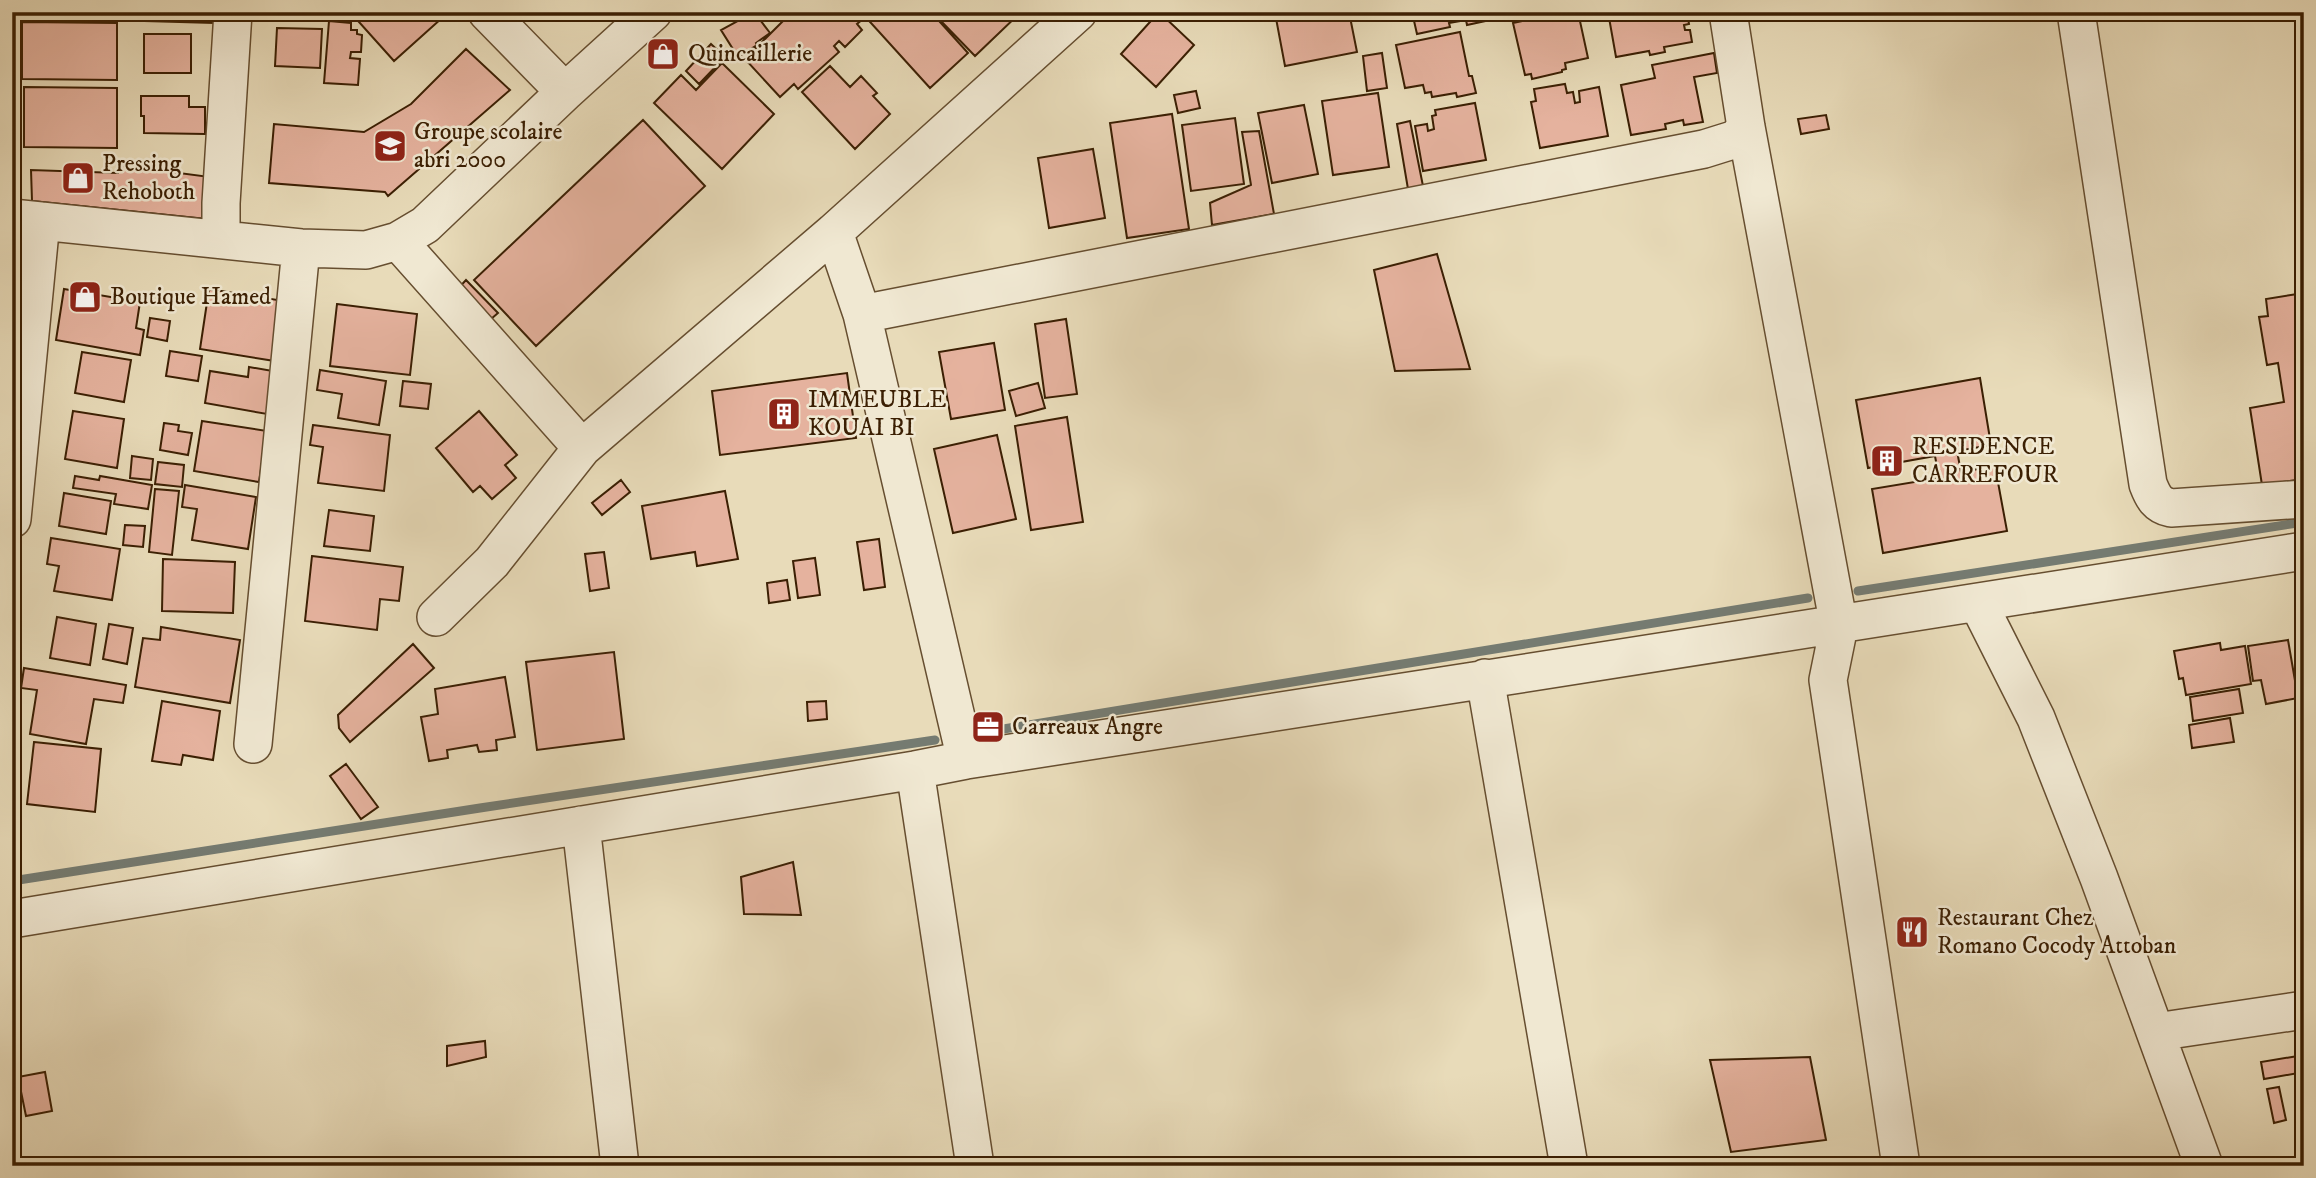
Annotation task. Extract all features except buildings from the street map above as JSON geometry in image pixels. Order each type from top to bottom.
[{"type":"street","points":[[221,239],[233,12]]},
{"type":"street","points":[[487,12],[565,92]]},
{"type":"street","points":[[12,519],[27,219],[301,247],[366,250],[398,241],[425,225],[653,12]]},
{"type":"street","points":[[436,617],[496,556],[582,448],[834,232],[1077,12]]},
{"type":"street","points":[[1728,12],[1746,127],[1839,626],[1828,680],[1902,1166]]},
{"type":"street","points":[[2076,12],[2148,484],[2152,494],[2162,507],[2171,508],[2304,499]]},
{"type":"street","points":[[862,314],[1704,149],[1736,139],[1746,127]]},
{"type":"street","points":[[834,232],[862,314],[965,760]]},
{"type":"street","points":[[398,241],[582,448]]},
{"type":"street","points":[[253,744],[301,247]]},
{"type":"street","points":[[12,919],[915,771],[965,760],[1485,678],[1839,626],[2304,551]]},
{"type":"street","points":[[1978,603],[2036,718],[2099,878],[2204,1166]]},
{"type":"street","points":[[1485,678],[1569,1166]]},
{"type":"street","points":[[915,771],[975,1166]]},
{"type":"street","points":[[581,825],[620,1166]]},
{"type":"street","points":[[2156,1032],[2304,1010]]},
{"type":"waterway","points":[[1858,591],[2304,522]]},
{"type":"waterway","points":[[985,732],[1808,598]]},
{"type":"waterway","points":[[12,881],[935,740]]},
{"type":"place","name":"Quincaillerie","points":[[663,54]]},
{"type":"place","name":"Groupe scolaire abri 2000","points":[[390,146]]},
{"type":"place","name":"Pressing Rehoboth","points":[[78,178]]},
{"type":"place","name":"Boutique Hamed","points":[[85,297]]},
{"type":"place","name":"IMMEUBLE KOUAI BI","points":[[784,414]]},
{"type":"place","name":"RESIDENCE CARREFOUR","points":[[1887,461]]},
{"type":"place","name":"Carreaux Angre","points":[[988,727]]},
{"type":"place","name":"Restaurant Chez Romano Cocody Attoban","points":[[1912,932]]}]
